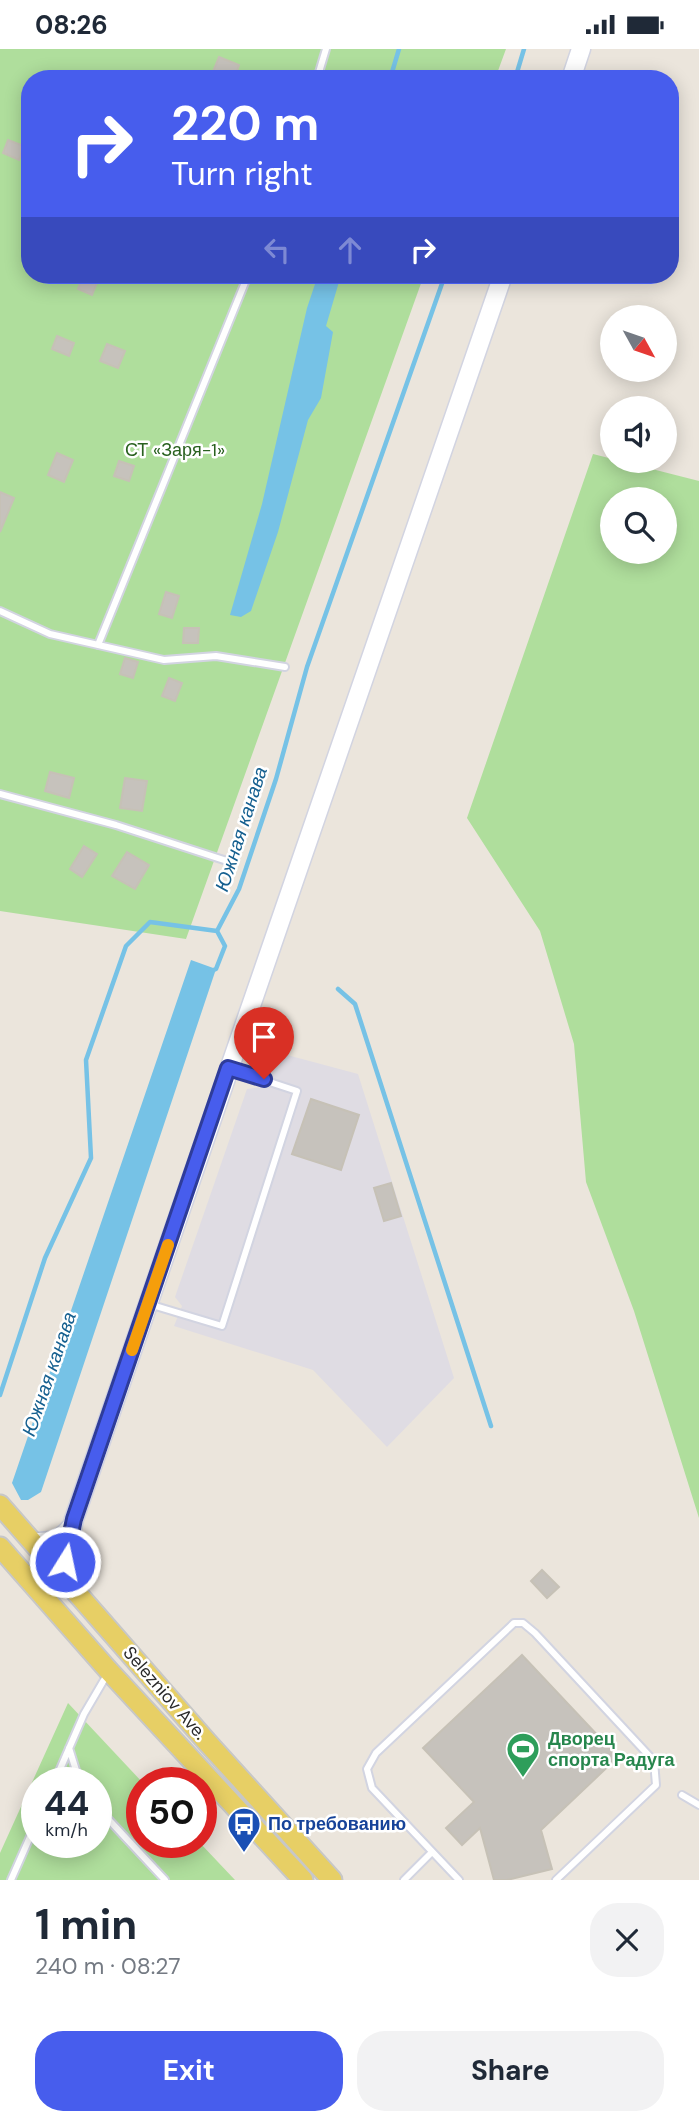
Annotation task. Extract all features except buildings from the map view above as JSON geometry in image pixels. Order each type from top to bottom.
[{"type":"main road","points":[[573,70],[581,49]]},
{"type":"main road","points":[[71,1585],[65,1562],[71,1527],[500,284]]},
{"type":"main road","name":"Selezniov Ave.","points":[[0,1505],[207,1742],[332,1880]]},
{"type":"main road","points":[[34,1542],[52,1542],[63,1537],[71,1527]]},
{"type":"main road","name":"Selezniov Ave.","points":[[0,1547],[109,1671],[303,1880]]},
{"type":"lane","points":[[320,70],[326,49]]},
{"type":"lane","points":[[98,646],[244,284]]},
{"type":"lane","points":[[0,611],[50,633],[164,660],[216,656],[285,667]]},
{"type":"lane","points":[[0,794],[116,825],[227,861]]},
{"type":"lane","points":[[148,1303],[222,1326],[298,1091],[228,1068]]},
{"type":"lane","points":[[459,1880],[372,1788],[368,1769],[376,1753],[514,1623],[523,1623],[654,1761],[656,1785],[556,1880]]},
{"type":"lane","points":[[61,1767],[84,1714],[109,1671]]},
{"type":"lane","points":[[69,1748],[75,1767]]},
{"type":"lane","points":[[682,1795],[699,1805]]},
{"type":"lane","points":[[112,1823],[165,1880]]},
{"type":"lane","points":[[404,1880],[432,1852]]},
{"type":"lane","points":[[10,1880],[21,1856]]},
{"type":"shaded area","points":[[261,1048],[358,1074],[454,1378],[387,1447],[313,1370],[174,1326],[182,1306],[175,1297],[247,1089],[261,1087],[266,1072],[256,1063]]},
{"type":"green space","name":"СТ «Заря-1»","points":[[0,49],[506,49],[498,70],[21,70],[21,284],[421,284],[186,939],[0,911]]},
{"type":"green space","points":[[593,454],[600,456],[600,473],[668,473],[699,481],[699,1518],[634,1311],[586,1182],[574,1044],[540,931],[467,818]]},
{"type":"green space","points":[[68,1703],[128,1767],[126,1858],[214,1858],[235,1880],[0,1880],[0,1853],[21,1807],[21,1858],[112,1858],[112,1767],[39,1767]]},
{"type":"water","points":[[315,284],[338,284],[326,326],[333,332],[321,398],[308,420],[278,532],[251,611],[241,617],[230,615],[262,504],[307,308]]},
{"type":"water","points":[[191,960],[216,969],[41,1492],[28,1500],[21,1500],[12,1483]]},
{"type":"waterway","points":[[393,70],[399,49]]},
{"type":"waterway","name":"Южная канава","points":[[518,70],[524,49]]},
{"type":"waterway","name":"Южная канава","points":[[211,971],[216,969],[225,946],[217,931],[239,889],[276,779],[307,667],[442,284]]},
{"type":"waterway","points":[[0,1395],[45,1258],[91,1158],[86,1060],[126,946],[150,922],[217,931]]},
{"type":"waterway","points":[[338,989],[355,1004],[491,1426]]},
{"type":"slow traffic","points":[[132,1350],[168,1245]]},
{"type":"place","name":"Дворец спорта Радуга","points":[[523,1779]]},
{"type":"place","name":"По требованию","points":[[244,1854]]},
{"type":"route","points":[[65,1562],[74,1519],[228,1068],[264,1079]]}]
